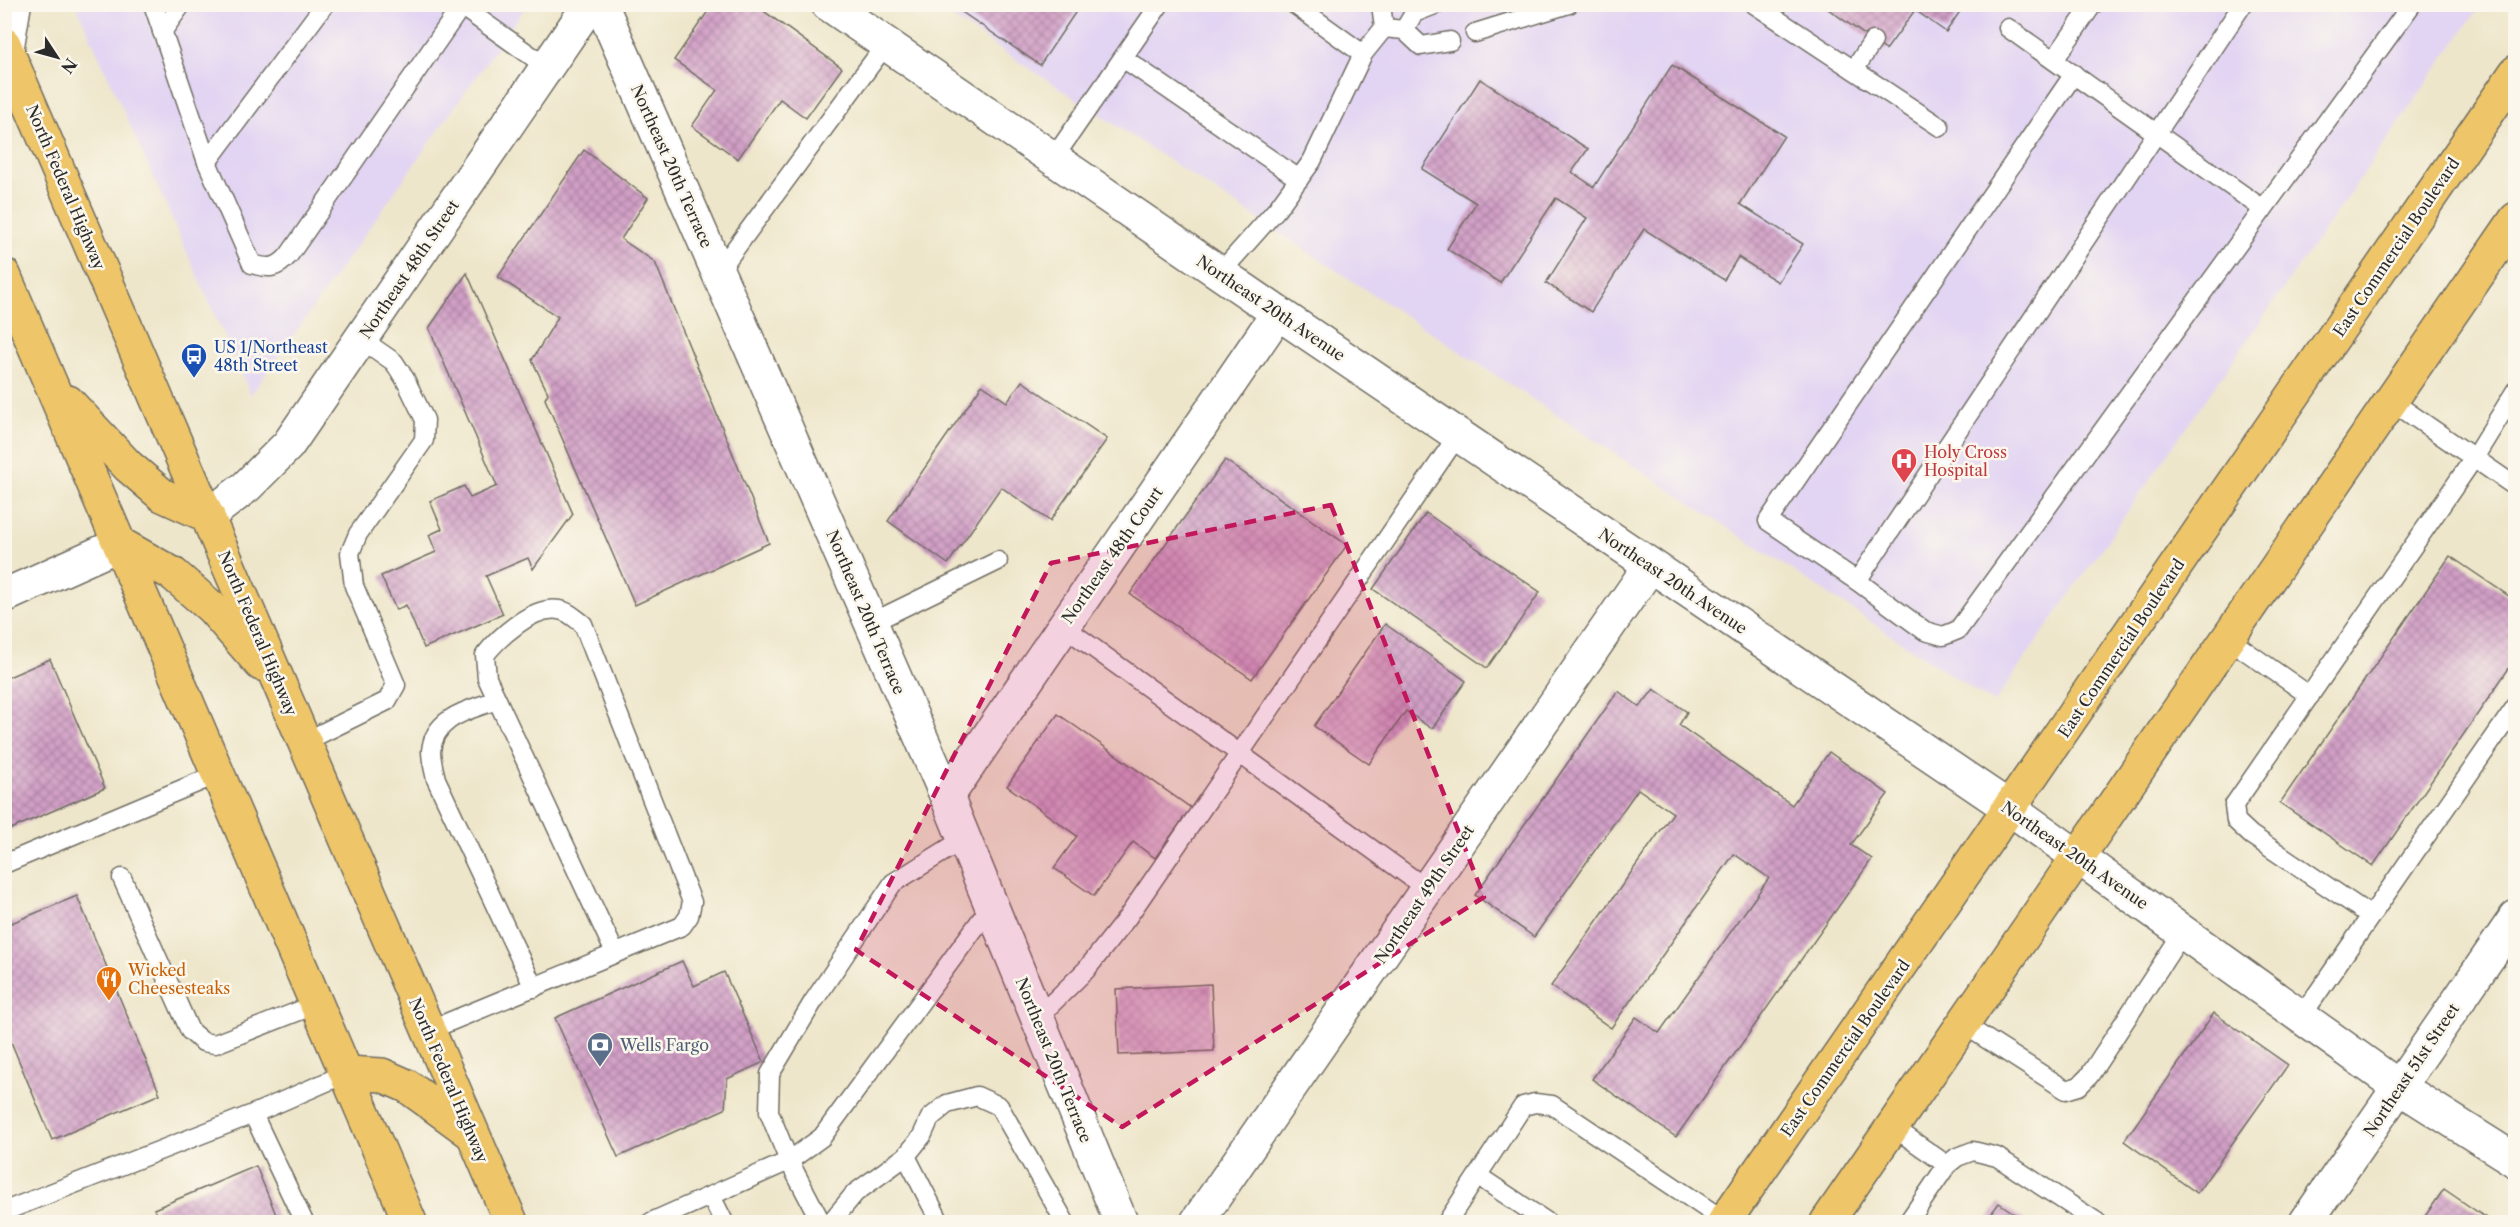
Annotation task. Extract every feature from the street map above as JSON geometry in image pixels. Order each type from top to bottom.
[{"type":"main road","name":"North Federal Highway","points":[[8,53],[511,1222]]},
{"type":"main road","name":"East Commercial Boulevard","points":[[1725,1222],[2516,72]]},
{"type":"main road","points":[[1827,1222],[2516,219]]},
{"type":"main road","points":[[4,275],[410,1222]]},
{"type":"main road","points":[[52,385],[128,466],[162,495],[208,516]]},
{"type":"main road","points":[[120,544],[173,574],[212,608],[280,685]]},
{"type":"main road","points":[[347,1073],[382,1075],[406,1086],[471,1133]]},
{"type":"street","name":"Northeast 48th Street","points":[[208,516],[246,487],[288,445],[590,4]]},
{"type":"street","name":"Northeast 20th Terrace","points":[[601,4],[964,839],[1121,1222]]},
{"type":"street","name":"Northeast 20th Avenue","points":[[828,4],[1278,313],[2011,809],[2399,1087],[2516,1161]]},
{"type":"street","name":"Northeast 48th Court","points":[[946,797],[1278,313]]},
{"type":"street","points":[[5,594],[120,544]]},
{"type":"street","name":"Northeast 49th Street","points":[[1197,1222],[1650,566]]},
{"type":"street","name":"Northeast 51st Street","points":[[2306,1222],[2516,917]]},
{"type":"lane","points":[[8,53],[22,4]]},
{"type":"lane","points":[[153,4],[207,162],[252,264],[267,268],[279,266],[460,5],[547,67]]},
{"type":"lane","points":[[162,32],[182,4]]},
{"type":"lane","points":[[207,162],[325,4]]},
{"type":"lane","points":[[1053,159],[1160,4]]},
{"type":"lane","points":[[1294,4],[1363,54]]},
{"type":"lane","points":[[1220,273],[1277,209],[1312,161],[1363,54],[1384,28],[1381,4]]},
{"type":"lane","points":[[1404,30],[1414,13],[1437,4]]},
{"type":"lane","points":[[1475,33],[1569,4]]},
{"type":"lane","points":[[1754,4],[1940,127]]},
{"type":"lane","points":[[2054,60],[2093,4]]},
{"type":"lane","points":[[1857,581],[2243,4]]},
{"type":"lane","points":[[2074,74],[1768,521],[1857,581],[1925,631],[1943,636],[1958,630],[2412,4]]},
{"type":"lane","points":[[1384,28],[1404,30],[1421,46],[1450,41]]},
{"type":"lane","points":[[2008,28],[2264,209]]},
{"type":"lane","points":[[1854,70],[1873,41]]},
{"type":"lane","points":[[718,272],[886,44]]},
{"type":"lane","points":[[1123,58],[1299,179]]},
{"type":"lane","points":[[304,742],[387,701],[396,685],[354,586],[350,553],[358,534],[424,440],[425,420],[394,362],[361,339]]},
{"type":"lane","points":[[2371,916],[2251,835],[2236,821],[2234,805],[2474,458],[2516,390]]},
{"type":"lane","points":[[2390,400],[2516,487]]},
{"type":"lane","points":[[1037,1018],[1086,970],[1127,918],[1458,435]]},
{"type":"lane","points":[[871,623],[998,561]]},
{"type":"lane","points":[[427,1031],[682,926],[689,916],[692,902],[583,624],[558,609],[543,612],[517,624],[498,638],[485,655],[487,678],[615,953]]},
{"type":"lane","points":[[1063,626],[1427,889]]},
{"type":"lane","points":[[2227,638],[2310,696]]},
{"type":"lane","points":[[497,700],[446,719],[435,735],[431,752],[436,779],[534,988]]},
{"type":"lane","points":[[2301,1017],[2516,706]]},
{"type":"lane","points":[[4,864],[218,774]]},
{"type":"lane","points":[[821,1222],[789,1161],[769,1112],[770,1074],[813,1002],[893,883],[964,839]]},
{"type":"lane","points":[[122,878],[190,1031],[203,1042],[215,1044],[317,1004]]},
{"type":"lane","points":[[651,1222],[789,1161],[822,1137],[991,906]]},
{"type":"lane","points":[[1963,1024],[2066,1090],[2079,1086],[2089,1076],[2183,932]]},
{"type":"lane","points":[[10,1209],[253,1114],[347,1073]]},
{"type":"lane","points":[[831,1222],[855,1192],[906,1156],[922,1136],[930,1118],[947,1104],[977,1096],[999,1106],[1065,1222]]},
{"type":"lane","points":[[1447,1222],[1523,1106],[1535,1103],[1552,1105],[1725,1222]]},
{"type":"lane","points":[[253,1114],[304,1222]]},
{"type":"lane","points":[[1893,1127],[1947,1166]]},
{"type":"lane","points":[[1908,1222],[1947,1166],[1957,1157],[1973,1151],[1997,1157],[2097,1222]]},
{"type":"lane","points":[[906,1156],[940,1222]]},
{"type":"lane","points":[[1478,1176],[1547,1222]]},
{"type":"lane","points":[[711,1196],[724,1222]]},
{"type":"highlighted area","points":[[1331,505],[1484,897],[1122,1127],[856,950],[1051,563]]},
{"type":"shaded area","points":[[76,5],[527,5],[251,395]]},
{"type":"shaded area","name":"Holy Cross Hospital","points":[[933,5],[2481,5],[1994,703]]},
{"type":"building","points":[[713,4],[754,4],[842,68],[806,118],[780,99],[738,159],[692,126],[717,90],[674,60]]},
{"type":"building","points":[[950,4],[1081,4],[1040,65]]},
{"type":"building","points":[[1821,4],[1965,4],[1946,32],[1915,10],[1886,50]]},
{"type":"building","points":[[1672,65],[1784,136],[1740,204],[1803,244],[1778,282],[1738,257],[1724,280],[1644,229],[1591,312],[1546,283],[1587,218],[1556,198],[1500,283],[1447,249],[1476,203],[1422,169],[1480,79],[1588,149],[1572,172],[1594,187]]},
{"type":"building","points":[[584,150],[648,198],[621,239],[655,262],[769,543],[635,605],[545,399],[548,393],[532,360],[558,317],[498,277]]},
{"type":"building","points":[[467,273],[573,514],[533,569],[528,558],[486,576],[503,614],[424,648],[406,605],[396,610],[381,576],[436,552],[429,535],[442,529],[430,501],[464,486],[470,498],[497,486],[429,328]]},
{"type":"building","points":[[1022,381],[1107,439],[1050,521],[1001,487],[948,564],[888,521],[982,385],[1007,402]]},
{"type":"building","points":[[1225,460],[1347,545],[1252,679],[1130,594]]},
{"type":"building","points":[[1426,513],[1540,592],[1487,668],[1373,589]]},
{"type":"building","points":[[2450,556],[2516,601],[2516,658],[2373,866],[2280,803]]},
{"type":"building","points":[[1385,624],[1466,681],[1432,729],[1406,711],[1369,764],[1314,726]]},
{"type":"building","points":[[50,659],[105,788],[4,832],[4,679]]},
{"type":"building","points":[[1654,689],[1687,712],[1679,725],[1792,805],[1829,752],[1888,794],[1851,845],[1872,859],[1676,1137],[1592,1079],[1636,1017],[1659,1033],[1769,878],[1734,854],[1611,1028],[1551,986],[1673,813],[1638,789],[1534,937],[1475,895],[1618,691],[1640,707]]},
{"type":"building","points":[[1058,714],[1191,808],[1155,858],[1133,842],[1094,896],[1054,868],[1077,836],[1007,786]]},
{"type":"building","points":[[77,896],[160,1094],[52,1140],[4,1025],[4,926]]},
{"type":"building","points":[[682,961],[694,986],[724,972],[764,1062],[727,1079],[725,1109],[618,1157],[555,1018]]},
{"type":"building","points":[[1211,984],[1214,1051],[1119,1055],[1116,989]]},
{"type":"building","points":[[2214,1013],[2288,1065],[2197,1193],[2124,1141]]},
{"type":"building","points":[[256,1166],[279,1222],[160,1222],[154,1209]]},
{"type":"building","points":[[2444,1189],[2492,1222],[2421,1222]]},
{"type":"building","points":[[1999,1203],[2027,1222],[1985,1222]]},
{"type":"place","name":"US 1/Northeast 48th Street","points":[[194,379]]},
{"type":"place","name":"Holy Cross Hospital","points":[[1904,484]]},
{"type":"place","name":"Wicked Cheesesteaks","points":[[109,1002]]},
{"type":"place","name":"Wells Fargo","points":[[600,1068]]}]
